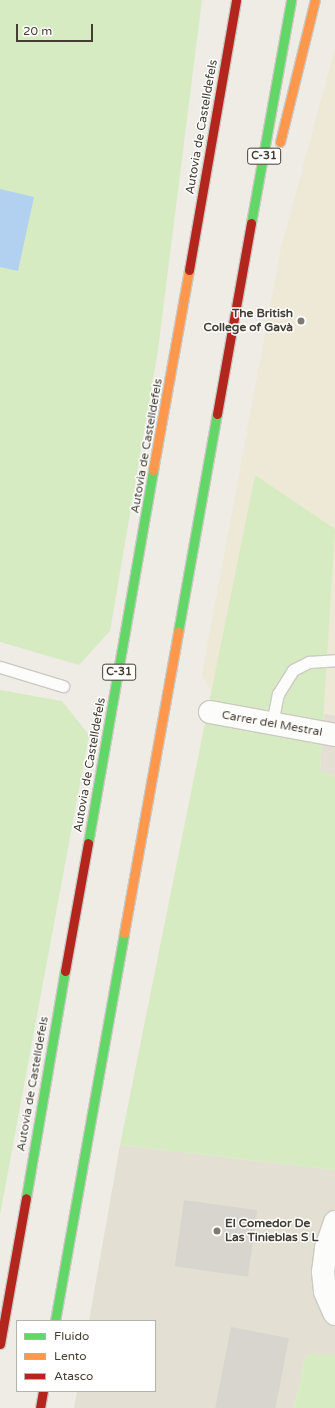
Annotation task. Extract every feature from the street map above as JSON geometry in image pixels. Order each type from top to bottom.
[{"type":"highway","name":"Autovia de Castelldefels","points":[[0,1344],[236,0]]},
{"type":"highway","name":"C-31","points":[[55,1320],[291,0]]},
{"type":"highway","points":[[277,152],[315,0]]},
{"type":"highway","points":[[236,311],[269,182]]},
{"type":"highway","points":[[40,1408],[43,1392]]},
{"type":"street","name":"Carrer del Mestral","points":[[210,712],[335,735]]},
{"type":"street","points":[[335,1222],[326,1248],[323,1272],[325,1292],[335,1314]]},
{"type":"lane","points":[[272,724],[278,694],[293,670],[309,662],[335,660]]},
{"type":"lane","points":[[0,667],[63,686]]},
{"type":"shaded area","name":"The British College of Gavà","points":[[335,48],[335,716],[212,693],[202,675],[281,248]]},
{"type":"shaded area","points":[[335,546],[335,776],[320,771]]},
{"type":"shaded area","points":[[120,1145],[335,1170],[335,1354],[306,1354],[294,1408],[74,1408],[77,1392],[156,1392],[156,1320],[89,1320]]},
{"type":"green space","points":[[0,0],[202,0],[158,350],[110,631],[79,665],[0,642]]},
{"type":"green space","points":[[255,475],[335,529],[320,771],[335,776],[335,1170],[120,1145]]},
{"type":"green space","points":[[0,690],[62,701],[89,735],[0,1215]]},
{"type":"green space","points":[[306,1354],[335,1354],[335,1408],[294,1408]]},
{"type":"water","points":[[0,189],[34,197],[18,271],[0,267]]},
{"type":"building","points":[[184,1200],[257,1210],[248,1277],[175,1266]]},
{"type":"building","points":[[231,1327],[289,1338],[275,1408],[215,1407]]},
{"type":"traffic: fast","points":[[251,223],[291,0]]},
{"type":"traffic: fast","points":[[178,632],[217,414]]},
{"type":"traffic: fast","points":[[88,843],[153,470]]},
{"type":"traffic: fast","points":[[55,1320],[124,933]]},
{"type":"traffic: fast","points":[[26,1198],[65,971]]},
{"type":"traffic: slow","points":[[280,142],[315,0]]},
{"type":"traffic: slow","points":[[153,470],[189,270]]},
{"type":"traffic: slow","points":[[124,933],[178,632]]},
{"type":"traffic: jam","points":[[189,270],[236,0]]},
{"type":"traffic: jam","points":[[217,414],[251,223]]},
{"type":"traffic: jam","points":[[65,971],[88,843]]},
{"type":"traffic: jam","points":[[0,1344],[26,1198]]},
{"type":"traffic: jam","points":[[40,1408],[43,1392]]},
{"type":"place","name":"The British College of Gavà","points":[[301,321]]},
{"type":"place","name":"El Comedor De Las Tinieblas S L","points":[[217,1231]]}]
